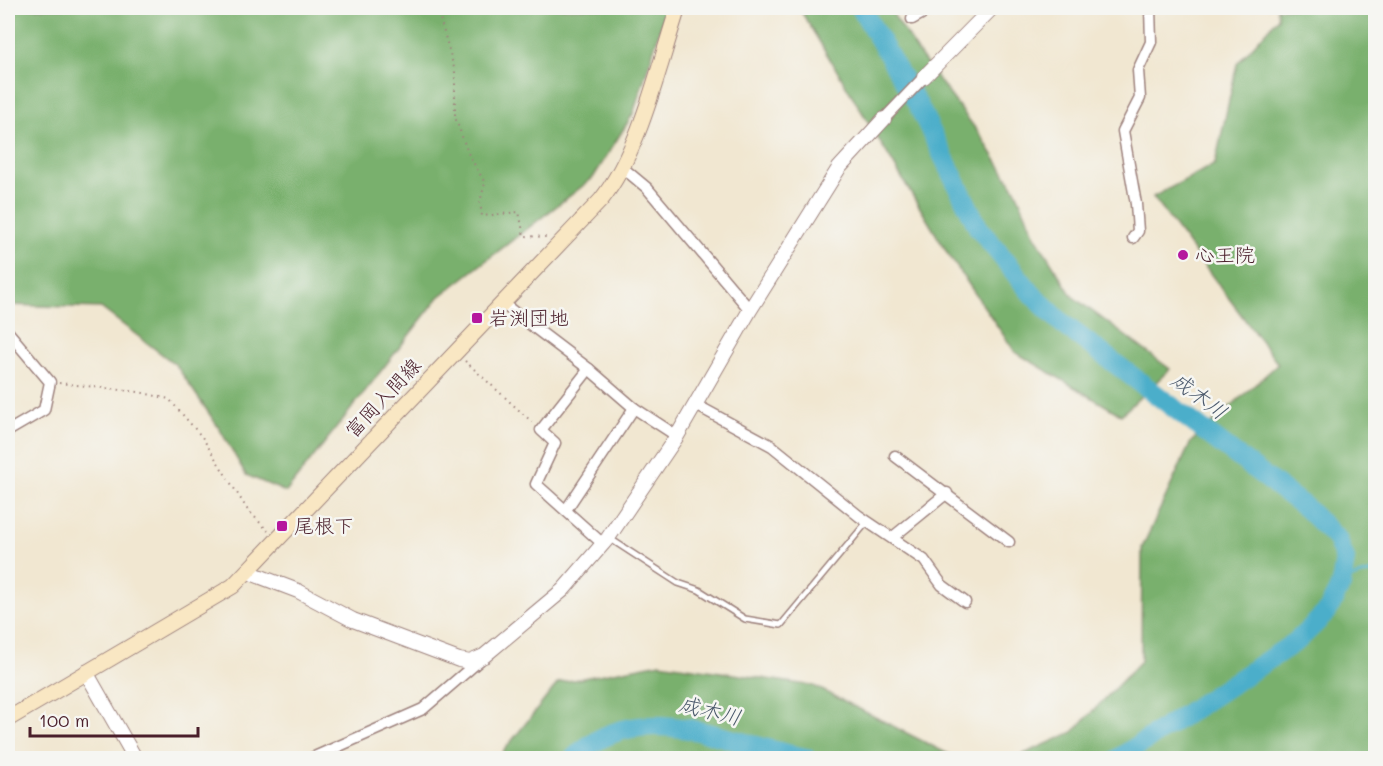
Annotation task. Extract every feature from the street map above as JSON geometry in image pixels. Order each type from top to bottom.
[{"type":"main road","name":"富岡入間線","points":[[8,719],[218,596],[248,572],[561,243],[601,200],[622,168],[678,8]]},
{"type":"street","points":[[912,19],[932,8]]},
{"type":"street","points":[[312,759],[423,709],[563,590],[605,541],[677,436],[750,310],[839,168],[884,118],[992,8]]},
{"type":"street","points":[[1133,238],[1138,231],[1136,204],[1123,131],[1140,98],[1138,70],[1151,42],[1150,8]]},
{"type":"street","points":[[622,168],[647,188],[750,310]]},
{"type":"street","points":[[502,303],[589,369],[607,388],[677,436]]},
{"type":"street","points":[[8,332],[50,382],[44,410],[8,431]]},
{"type":"street","points":[[589,369],[541,430],[555,443],[536,483],[605,541]]},
{"type":"street","points":[[696,405],[772,446],[868,521],[924,560],[942,585],[965,602]]},
{"type":"street","points":[[566,510],[634,408]]},
{"type":"street","points":[[895,456],[1010,542]]},
{"type":"street","points":[[893,537],[947,493]]},
{"type":"street","points":[[248,572],[298,591],[353,620],[450,657],[470,662],[484,656]]},
{"type":"street","points":[[86,672],[135,759]]},
{"type":"lane","points":[[605,541],[678,583],[699,590],[745,619],[781,625],[868,521]]},
{"type":"path","points":[[437,8],[455,71],[455,117],[468,153],[484,183],[480,202],[482,216],[519,212],[524,236],[549,237],[561,243]]},
{"type":"path","points":[[455,352],[541,430]]},
{"type":"path","points":[[50,382],[139,392],[169,399],[202,437],[247,509],[278,541]]},
{"type":"green space","points":[[8,8],[667,8],[633,114],[593,178],[439,297],[286,492],[246,475],[219,428],[176,365],[101,308],[8,305]]},
{"type":"green space","points":[[799,8],[889,8],[920,55],[981,136],[1016,191],[1035,236],[1072,296],[1170,369],[1121,415],[1015,352],[948,254]]},
{"type":"green space","points":[[1277,8],[1375,8],[1375,758],[1015,758],[1073,732],[1141,661],[1142,548],[1191,442],[1278,364],[1153,197],[1215,164],[1237,64],[1278,18]]},
{"type":"green space","points":[[660,663],[814,686],[956,758],[498,758],[558,683]]},
{"type":"waterway","name":"成木川","points":[[861,8],[918,105],[978,227],[1032,294],[1063,324],[1306,508],[1337,539],[1345,559],[1341,585],[1327,612],[1297,641],[1119,758]]},
{"type":"waterway","points":[[1341,581],[1376,571]]},
{"type":"waterway","name":"成木川","points":[[574,758],[600,739],[627,729],[656,726],[717,735],[806,758]]},
{"type":"place","name":"心王院","points":[[1183,255]]},
{"type":"place","name":"岩渕団地","points":[[477,318]]},
{"type":"place","name":"尾根下","points":[[282,526]]}]
